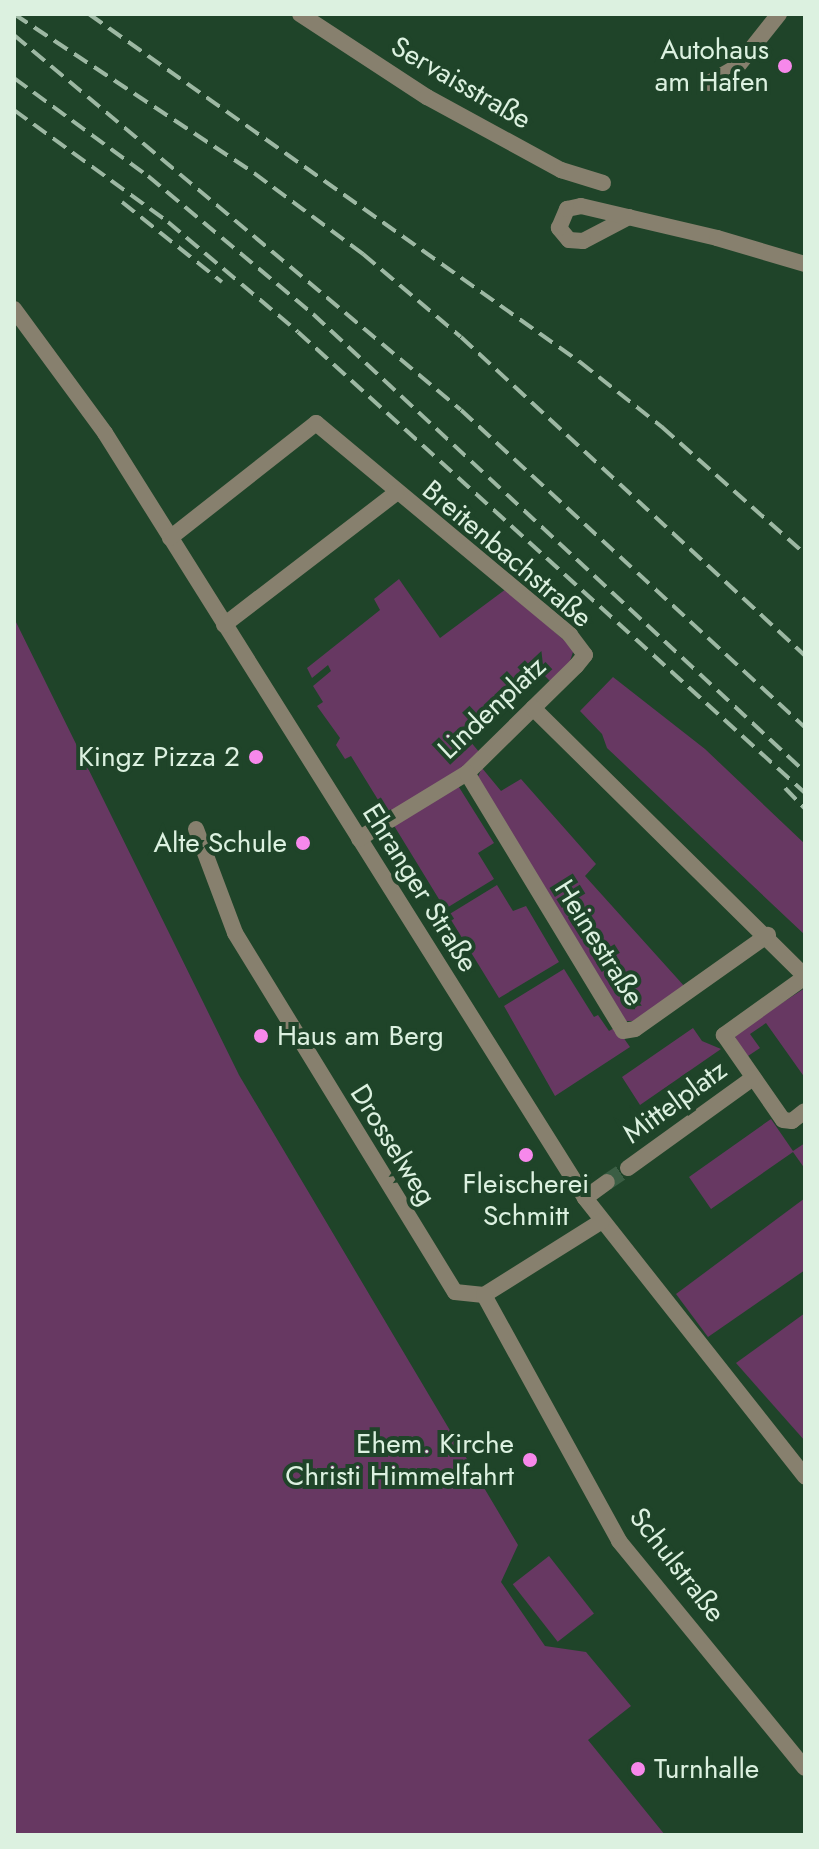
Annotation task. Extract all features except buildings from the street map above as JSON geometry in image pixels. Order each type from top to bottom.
[{"type":"street","name":"Servaisstraße","points":[[300,14],[427,97],[561,170],[603,183]]},
{"type":"street","points":[[709,83],[737,67],[779,14]]},
{"type":"street","points":[[629,217],[805,264]]},
{"type":"street","name":"Ehranger Straße","points":[[14,309],[72,382],[585,1198],[805,1477]]},
{"type":"street","name":"Breitenbachstraße","points":[[170,538],[316,423],[396,493],[570,635],[585,655]]},
{"type":"street","name":"Breitenbachstraße","points":[[224,625],[396,493]]},
{"type":"street","name":"Lindenplatz","points":[[359,839],[467,773],[585,655]]},
{"type":"street","points":[[533,708],[768,935],[804,976]]},
{"type":"street","name":"Heinestraße","points":[[467,773],[623,1031],[635,1029],[768,935]]},
{"type":"street","name":"Drosselweg","points":[[196,829],[235,933],[444,1278],[455,1292],[484,1295]]},
{"type":"street","name":"Mittelplatz","points":[[804,976],[726,1029],[753,1078],[783,1120],[792,1121],[805,1111]]},
{"type":"street","name":"Mittelplatz","points":[[628,1168],[753,1078]]},
{"type":"street","points":[[585,1198],[607,1182]]},
{"type":"street","points":[[484,1295],[602,1221]]},
{"type":"street","name":"Schulstraße","points":[[484,1295],[619,1541],[805,1768]]},
{"type":"shaded area","points":[[399,579],[440,638],[506,589],[574,649],[569,664],[551,682],[541,672],[533,678],[527,672],[519,680],[525,686],[512,699],[505,693],[498,700],[504,707],[491,720],[484,714],[477,721],[483,727],[469,740],[480,753],[459,772],[388,816],[351,756],[345,759],[336,745],[340,738],[317,706],[323,702],[313,686],[331,671],[328,665],[312,678],[307,668],[380,610],[374,599]]},
{"type":"shaded area","points":[[14,618],[239,1075],[518,1545],[501,1582],[545,1646],[586,1652],[631,1706],[588,1740],[665,1835],[14,1835]]},
{"type":"shaded area","points":[[613,677],[705,749],[805,844],[805,935],[607,748],[602,734],[580,711]]},
{"type":"shaded area","points":[[482,768],[501,791],[521,779],[596,864],[585,876],[685,987],[638,1021],[623,1021],[476,781]]},
{"type":"shaded area","points":[[457,784],[494,843],[478,853],[494,879],[445,909],[393,824]]},
{"type":"shaded area","points":[[497,885],[513,911],[526,906],[559,962],[499,998],[448,915]]},
{"type":"shaded area","points":[[564,969],[594,1017],[598,1015],[609,1031],[616,1027],[630,1047],[555,1096],[504,1006]]},
{"type":"shaded area","points":[[805,988],[805,1078],[766,1023],[750,1034],[760,1048],[745,1058],[734,1034]]},
{"type":"shaded area","points":[[693,1028],[702,1041],[721,1049],[640,1105],[622,1077]]},
{"type":"shaded area","points":[[771,1119],[793,1151],[805,1143],[805,1169],[793,1152],[711,1209],[689,1177]]},
{"type":"shaded area","points":[[805,1198],[805,1270],[708,1337],[676,1294]]},
{"type":"shaded area","points":[[805,1313],[805,1441],[736,1363]]},
{"type":"shaded area","points":[[549,1556],[594,1614],[558,1642],[513,1584]]},
{"type":"tunnel","points":[[607,1182],[628,1168]]},
{"type":"railway","points":[[14,14],[254,173],[363,254],[461,337],[805,656]]},
{"type":"railway","points":[[89,14],[580,362],[662,427],[805,554]]},
{"type":"railway","points":[[14,35],[461,410],[805,727]]},
{"type":"railway","points":[[14,78],[148,176],[313,314],[805,772]]},
{"type":"railway","points":[[14,110],[168,222],[298,332],[805,793]]},
{"type":"railway","points":[[122,202],[222,282]]},
{"type":"railway","points":[[785,788],[805,809]]},
{"type":"place","name":"Autohaus am Hafen","points":[[785,66]]},
{"type":"place","name":"Kingz Pizza 2","points":[[256,757]]},
{"type":"place","name":"Alte Schule","points":[[303,843]]},
{"type":"place","name":"Haus am Berg","points":[[261,1036]]},
{"type":"place","name":"Fleischerei Schmitt","points":[[526,1155]]},
{"type":"place","name":"Ehem. Kirche Christi Himmelfahrt","points":[[530,1460]]},
{"type":"place","name":"Turnhalle","points":[[638,1769]]}]
